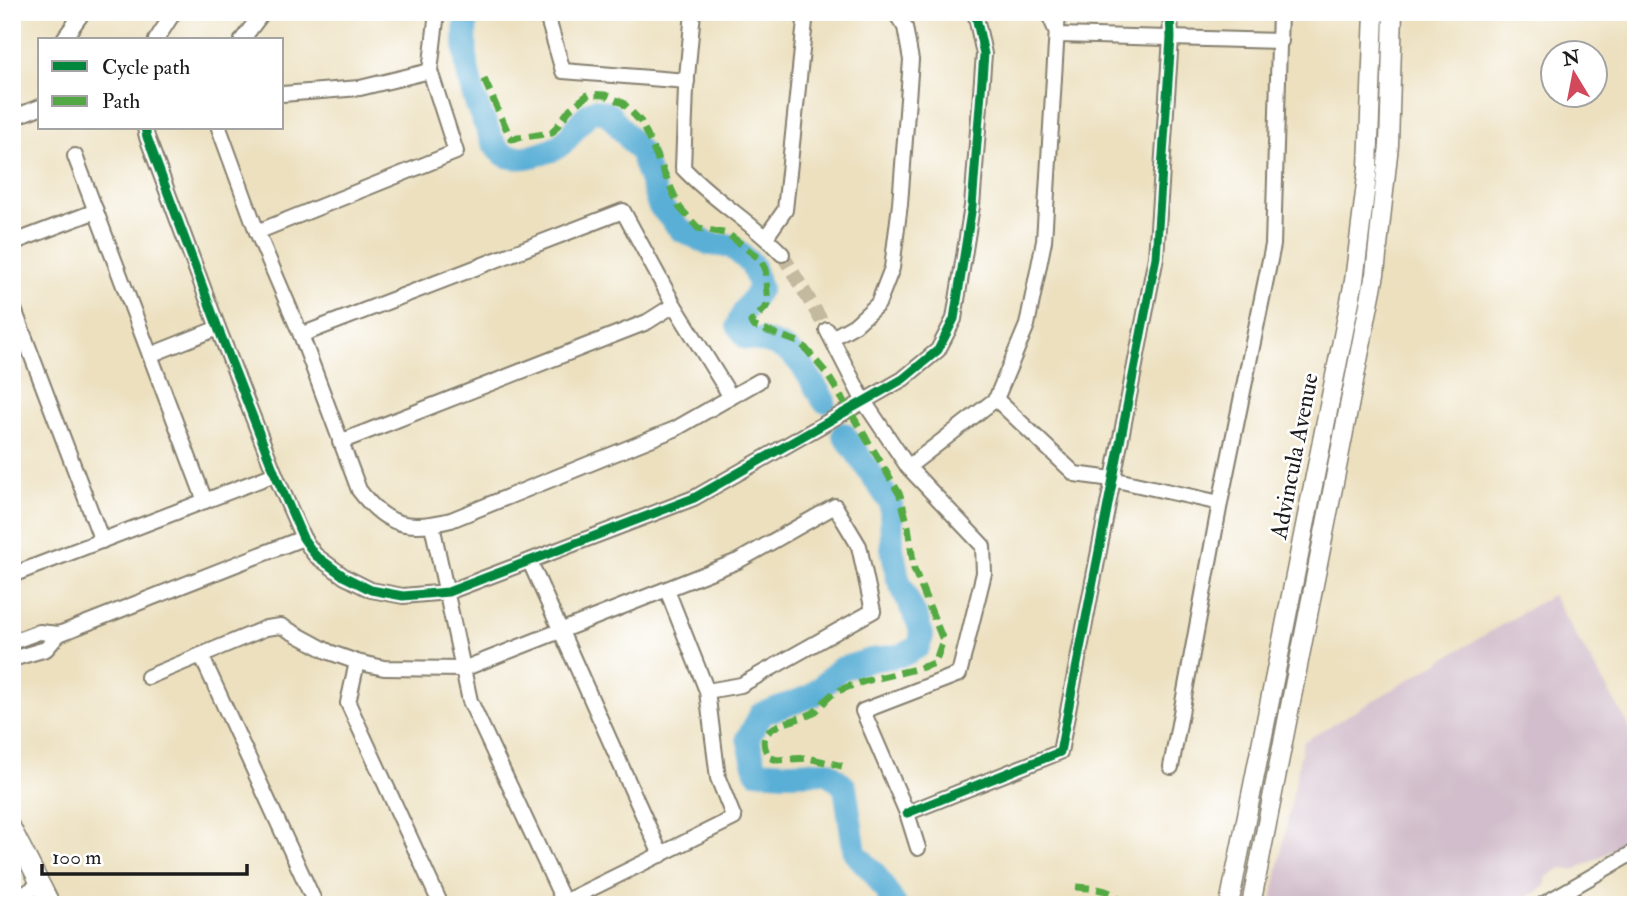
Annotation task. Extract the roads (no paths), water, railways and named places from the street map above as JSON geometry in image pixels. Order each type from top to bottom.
[{"type":"main road","name":"Advincula Avenue","points":[[1229,905],[1358,254],[1368,168],[1374,12]]},
{"type":"main road","name":"Advincula Avenue","points":[[1251,905],[1369,310],[1380,237],[1389,145],[1393,12]]},
{"type":"main road","points":[[1266,723],[1286,726]]},
{"type":"main road","points":[[12,829],[49,904]]},
{"type":"street","points":[[64,38],[83,12]]},
{"type":"street","points":[[157,38],[174,12]]},
{"type":"street","points":[[244,38],[263,12]]},
{"type":"street","points":[[257,232],[456,152],[430,71],[436,12]]},
{"type":"street","points":[[546,12],[564,71],[687,81]]},
{"type":"street","points":[[693,12],[683,168],[699,186],[766,237],[782,254]]},
{"type":"street","points":[[766,237],[785,210],[806,12]]},
{"type":"street","points":[[895,12],[905,27],[911,60],[900,204],[892,268],[878,304],[855,325],[829,334],[863,400],[908,467],[983,546],[984,573],[959,674],[863,711],[907,813],[918,848]]},
{"type":"street","points":[[145,130],[218,328],[303,538],[315,555],[345,577],[371,590],[403,596],[448,592],[694,498],[903,379],[938,349],[954,319],[972,206],[984,54],[975,12]]},
{"type":"street","points":[[1048,12],[1058,35]]},
{"type":"street","points":[[908,467],[996,399],[1027,325],[1044,241],[1058,12]]},
{"type":"street","points":[[907,813],[1060,752],[1156,257],[1171,38],[1170,12]]},
{"type":"street","points":[[1171,767],[1220,503],[1273,245],[1280,12]]},
{"type":"street","points":[[1058,35],[1280,41]]},
{"type":"street","points":[[284,94],[360,88],[430,71]]},
{"type":"street","points":[[12,118],[38,108]]},
{"type":"street","points":[[220,130],[359,490],[373,509],[387,518],[411,526],[432,525],[451,520],[675,429],[759,381]]},
{"type":"street","points":[[75,156],[205,501]]},
{"type":"street","points":[[12,243],[96,211]]},
{"type":"street","points":[[300,335],[624,211],[674,305],[731,397]]},
{"type":"street","points":[[12,304],[102,541]]},
{"type":"street","points":[[340,442],[647,322],[674,305]]},
{"type":"street","points":[[150,355],[218,328]]},
{"type":"street","points":[[996,399],[1075,474],[1112,479],[1220,503]]},
{"type":"street","points":[[12,575],[275,474]]},
{"type":"street","points":[[148,677],[266,628],[281,626],[329,652],[357,663],[384,668],[463,668],[738,561],[835,506],[859,546],[873,611],[741,685],[707,691]]},
{"type":"street","points":[[432,525],[470,701],[561,903],[734,818],[718,778],[707,691],[667,590]]},
{"type":"street","points":[[12,642],[39,632],[59,634],[303,538]]},
{"type":"street","points":[[530,562],[661,855]]},
{"type":"street","points":[[12,659],[46,649],[59,634]]},
{"type":"street","points":[[201,655],[316,905]]},
{"type":"street","points":[[357,663],[348,703],[441,905]]},
{"type":"street","points":[[1542,905],[1636,851]]},
{"type":"street","points":[[12,902],[40,884]]},
{"type":"waterway","points":[[466,12],[465,44],[471,85],[480,113],[499,150],[510,157],[528,157],[547,152],[559,146],[583,119],[595,110],[609,114],[641,153],[659,205],[681,230],[710,244],[731,246],[752,264],[760,288],[738,325],[747,338],[777,345],[795,357],[824,401]]},
{"type":"waterway","points":[[844,434],[891,503],[892,547],[898,579],[922,636],[918,647],[903,655],[840,669],[812,696],[761,714],[748,738],[756,771],[828,772],[845,787],[855,853],[875,874],[895,905]]},
{"type":"tunnel","points":[[782,254],[827,330]]}]
